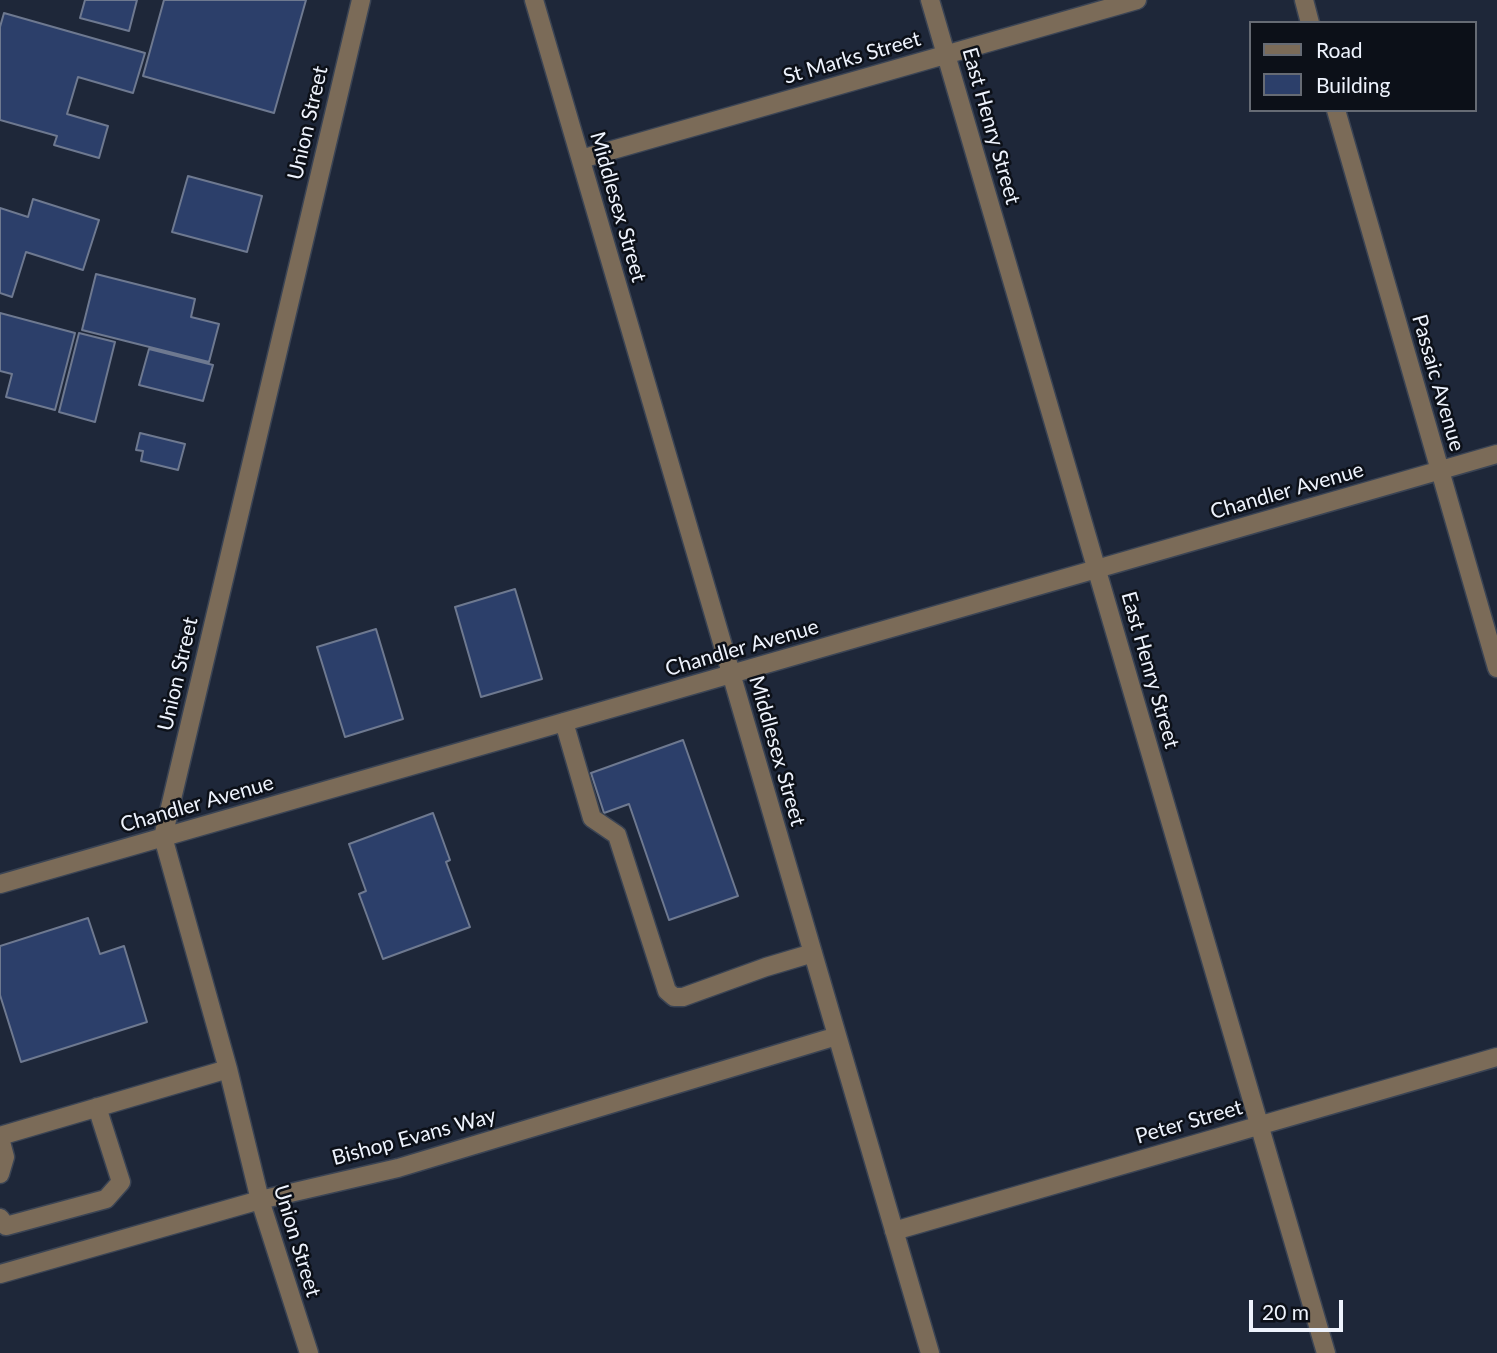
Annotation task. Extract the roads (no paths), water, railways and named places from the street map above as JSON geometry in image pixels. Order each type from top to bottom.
[{"type":"street","name":"Union Street","points":[[309,1353],[260,1200],[228,1069],[163,837],[361,0]]},
{"type":"street","name":"Middlesex Street","points":[[534,0],[930,1353]]},
{"type":"street","name":"East Henry Street","points":[[930,0],[1326,1353]]},
{"type":"street","name":"St Marks Street","points":[[581,159],[1137,0]]},
{"type":"street","points":[[1304,0],[1309,21]]},
{"type":"street","name":"Passaic Avenue","points":[[1337,112],[1497,668]]},
{"type":"street","name":"Chandler Avenue","points":[[0,884],[1497,454]]},
{"type":"street","points":[[564,722],[592,818],[617,835],[667,991],[674,997],[683,997],[813,953]]},
{"type":"street","name":"Bishop Evans Way","points":[[0,1274],[260,1200],[398,1168],[837,1036]]},
{"type":"street","name":"Peter Street","points":[[894,1230],[1497,1057]]},
{"type":"street","points":[[0,1174],[5,1157],[0,1137],[228,1069]]},
{"type":"street","points":[[0,1219],[6,1226],[106,1199],[121,1182],[97,1107]]}]
